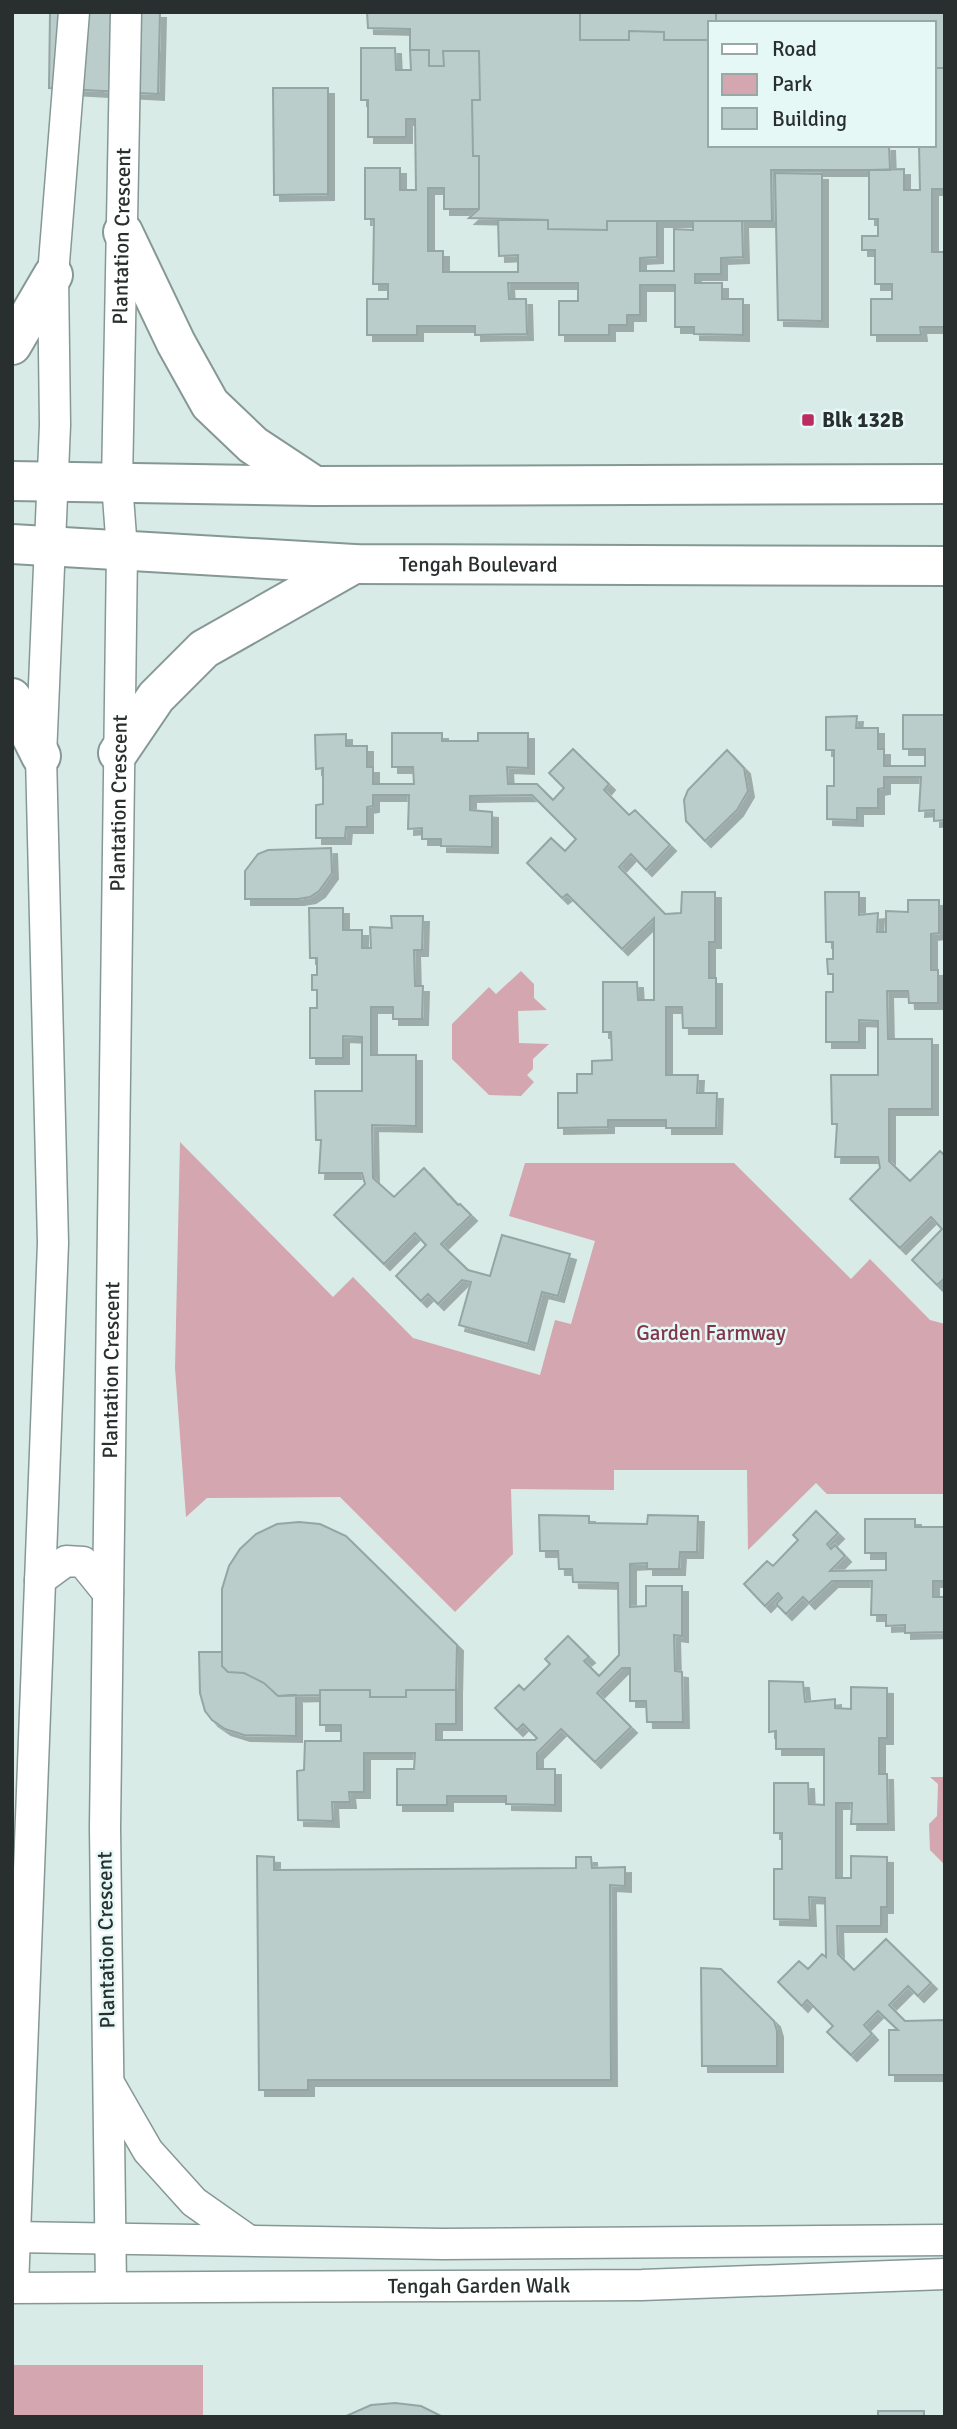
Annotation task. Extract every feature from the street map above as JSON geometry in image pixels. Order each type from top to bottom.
[{"type":"main road","points":[[122,232],[176,343],[210,404],[253,445],[315,486]]},
{"type":"main road","points":[[12,345],[53,275]]},
{"type":"main road","points":[[12,481],[315,486],[945,484]]},
{"type":"main road","name":"Tengah Boulevard","points":[[12,544],[354,565],[945,566]]},
{"type":"main road","points":[[118,752],[156,697],[204,649],[354,565]]},
{"type":"main road","points":[[12,698],[41,756]]},
{"type":"street","points":[[13,2288],[16,2098],[53,1242],[41,756],[55,425],[53,275],[74,12]]},
{"type":"street","name":"Plantation Crescent","points":[[111,2287],[104,1828],[122,550],[117,483],[126,12]]},
{"type":"street","points":[[40,1580],[66,1561],[83,1562],[108,1593]]},
{"type":"street","points":[[108,2081],[148,2151],[194,2202],[248,2240]]},
{"type":"street","name":"Tengah Garden Walk","points":[[13,2237],[443,2244],[945,2240]]},
{"type":"street","name":"Tengah Garden Walk","points":[[13,2288],[642,2285],[945,2274]]},
{"type":"green space","points":[[521,971],[534,984],[534,998],[547,1010],[518,1011],[519,1043],[549,1044],[533,1059],[533,1069],[527,1075],[534,1082],[521,1096],[489,1095],[452,1059],[452,1024],[489,987],[496,994]]},
{"type":"green space","name":"Garden Farmway","points":[[180,1142],[333,1297],[353,1277],[413,1338],[540,1375],[555,1320],[571,1324],[595,1241],[509,1216],[525,1163],[734,1163],[851,1279],[870,1259],[930,1320],[945,1324],[945,1494],[827,1494],[816,1483],[748,1550],[747,1470],[614,1470],[614,1490],[511,1489],[513,1554],[455,1612],[340,1497],[207,1498],[186,1517],[175,1368]]},
{"type":"green space","points":[[930,1777],[945,1777],[945,1865],[930,1850],[929,1824],[937,1816],[938,1784]]},
{"type":"green space","points":[[12,2365],[203,2365],[203,2417],[12,2417]]},
{"type":"building","points":[[50,12],[160,12],[158,94],[49,88]]},
{"type":"building","points":[[367,12],[945,12],[945,68],[936,68],[936,21],[708,21],[708,147],[889,147],[890,170],[771,170],[772,221],[607,221],[607,230],[548,229],[548,220],[469,218],[479,209],[479,156],[473,156],[472,100],[480,100],[479,51],[443,51],[444,66],[429,66],[429,50],[410,50],[410,29],[368,28]]},
{"type":"building","points":[[580,12],[716,12],[716,21],[708,21],[708,40],[664,40],[664,32],[629,31],[629,40],[580,40]]},
{"type":"building","points":[[361,48],[395,48],[396,70],[411,70],[410,50],[429,50],[429,66],[444,66],[443,51],[479,51],[480,100],[472,100],[473,156],[479,156],[479,209],[444,209],[444,188],[428,188],[428,251],[443,251],[443,272],[518,272],[518,255],[499,256],[498,220],[548,220],[548,229],[607,230],[607,221],[657,221],[657,257],[640,258],[640,271],[674,271],[674,229],[693,230],[693,221],[742,221],[743,257],[721,258],[721,274],[695,274],[695,283],[722,283],[722,299],[743,299],[743,335],[694,334],[694,327],[675,327],[675,285],[640,285],[640,315],[627,315],[627,325],[609,325],[609,335],[559,335],[559,301],[578,301],[578,283],[508,283],[509,299],[526,299],[527,334],[475,335],[475,326],[417,326],[417,335],[367,335],[367,299],[388,299],[388,284],[373,284],[374,219],[365,219],[365,168],[400,168],[400,190],[416,190],[415,119],[406,119],[406,137],[368,137],[368,100],[361,100]]},
{"type":"building","points":[[936,68],[945,68],[945,189],[932,189],[932,252],[945,252],[945,327],[920,327],[921,335],[871,335],[871,299],[892,299],[892,284],[875,284],[875,250],[862,250],[862,236],[878,236],[878,219],[869,219],[869,170],[904,169],[904,190],[920,190],[919,147],[936,147]]},
{"type":"building","points":[[273,88],[328,88],[328,194],[274,195]]},
{"type":"building","points":[[775,173],[822,174],[822,321],[778,320]]},
{"type":"building","points":[[903,715],[945,715],[945,820],[934,821],[934,810],[919,811],[921,777],[884,777],[884,788],[878,789],[878,808],[857,808],[857,820],[827,819],[827,786],[834,786],[834,750],[826,750],[826,717],[857,716],[856,728],[878,728],[878,749],[884,749],[884,766],[925,766],[925,749],[903,749]]},
{"type":"building","points":[[392,733],[442,733],[442,741],[478,741],[478,733],[528,733],[528,768],[507,767],[508,784],[537,784],[553,800],[564,788],[549,773],[573,749],[609,784],[604,790],[629,815],[635,810],[670,845],[646,870],[631,854],[619,867],[665,914],[681,913],[682,892],[715,892],[715,942],[709,942],[709,978],[716,978],[716,1028],[683,1028],[682,1007],[666,1007],[666,1075],[698,1075],[697,1093],[717,1093],[716,1128],[666,1128],[666,1120],[608,1120],[608,1127],[558,1128],[558,1093],[577,1093],[577,1074],[592,1074],[592,1061],[612,1060],[611,1032],[603,1032],[603,982],[637,982],[638,1000],[654,1000],[654,918],[622,949],[567,894],[562,898],[527,863],[551,838],[565,851],[576,839],[532,795],[470,796],[470,810],[492,812],[492,847],[441,846],[441,839],[422,839],[422,828],[408,829],[409,795],[373,795],[373,806],[367,807],[367,827],[346,827],[345,838],[316,838],[316,805],[323,804],[323,768],[316,769],[315,735],[346,734],[346,746],[367,746],[367,767],[373,767],[373,784],[414,784],[413,767],[392,767]]},
{"type":"building","points":[[727,750],[744,768],[748,791],[737,810],[705,841],[686,821],[684,800],[688,790]]},
{"type":"building","points":[[331,848],[332,873],[319,891],[310,897],[245,899],[245,871],[258,854],[268,850]]},
{"type":"building","points":[[825,892],[859,892],[859,915],[878,913],[877,932],[886,932],[886,911],[908,912],[908,900],[939,900],[939,933],[931,934],[931,970],[938,970],[938,1003],[909,1003],[908,991],[887,991],[888,1039],[932,1039],[932,1109],[889,1109],[889,1161],[910,1181],[940,1151],[945,1156],[945,1278],[937,1285],[912,1260],[942,1229],[931,1217],[900,1248],[850,1199],[880,1168],[878,1157],[835,1157],[837,1124],[832,1124],[831,1075],[878,1075],[878,1021],[859,1020],[859,1042],[826,1042],[826,992],[833,992],[833,974],[828,974],[827,959],[833,959],[833,942],[826,942]]},
{"type":"building","points":[[309,908],[343,908],[343,930],[362,930],[362,948],[371,948],[370,927],[392,928],[391,916],[423,916],[422,950],[414,950],[415,986],[423,986],[422,1019],[393,1019],[393,1007],[371,1007],[371,1055],[416,1055],[416,1126],[372,1125],[373,1178],[394,1197],[424,1168],[458,1205],[471,1215],[441,1244],[468,1270],[490,1276],[502,1235],[570,1254],[558,1296],[542,1292],[528,1344],[459,1325],[471,1282],[462,1280],[438,1304],[428,1294],[421,1301],[396,1276],[426,1245],[415,1233],[384,1264],[334,1215],[365,1184],[362,1173],[319,1173],[321,1140],[316,1140],[315,1091],[362,1091],[362,1037],[343,1036],[343,1058],[310,1058],[310,1008],[317,1008],[317,990],[312,990],[312,975],[317,975],[317,958],[310,958]]},
{"type":"building","points":[[816,1511],[838,1533],[827,1544],[831,1549],[835,1545],[845,1556],[830,1571],[886,1570],[886,1553],[865,1553],[865,1519],[915,1519],[915,1527],[945,1527],[945,1581],[933,1581],[933,1597],[945,1597],[945,1632],[905,1633],[905,1625],[886,1626],[886,1615],[871,1615],[872,1581],[832,1581],[809,1603],[803,1597],[786,1614],[776,1604],[782,1598],[778,1593],[765,1606],[744,1584],[767,1561],[773,1566],[798,1540],[793,1535]]},
{"type":"building","points":[[539,1515],[589,1516],[589,1523],[647,1524],[648,1515],[698,1516],[697,1552],[680,1552],[679,1569],[647,1569],[647,1563],[630,1564],[630,1607],[646,1606],[646,1586],[682,1586],[682,1636],[674,1635],[675,1671],[682,1672],[683,1722],[647,1722],[646,1701],[630,1701],[630,1668],[622,1668],[597,1693],[631,1727],[595,1762],[561,1729],[537,1753],[537,1769],[555,1769],[555,1805],[506,1804],[506,1796],[447,1796],[447,1805],[397,1805],[397,1769],[414,1769],[415,1753],[364,1753],[364,1792],[349,1792],[350,1802],[332,1802],[333,1821],[298,1820],[297,1771],[304,1770],[305,1741],[341,1741],[341,1725],[320,1725],[320,1690],[370,1690],[370,1697],[406,1697],[406,1690],[456,1690],[456,1724],[436,1724],[436,1740],[535,1740],[537,1738],[523,1724],[517,1730],[495,1708],[519,1685],[524,1690],[550,1664],[545,1659],[568,1636],[589,1657],[584,1661],[599,1676],[619,1655],[618,1583],[573,1582],[572,1569],[559,1569],[558,1551],[540,1551]]},
{"type":"building","points":[[277,1524],[320,1524],[346,1536],[457,1645],[456,1690],[406,1690],[406,1697],[370,1697],[370,1690],[320,1690],[320,1695],[278,1696],[264,1683],[244,1673],[228,1672],[222,1666],[222,1589],[229,1566],[240,1549],[256,1534]]},
{"type":"building","points":[[199,1652],[222,1652],[222,1666],[228,1672],[244,1673],[264,1683],[278,1696],[296,1695],[296,1736],[244,1735],[225,1729],[212,1720],[205,1711],[200,1693]]},
{"type":"building","points":[[769,1681],[803,1682],[805,1702],[835,1699],[835,1708],[851,1709],[851,1687],[887,1688],[887,1738],[879,1738],[879,1774],[887,1774],[888,1824],[851,1824],[852,1803],[836,1803],[836,1878],[851,1878],[851,1856],[887,1857],[887,1907],[881,1907],[881,1926],[837,1926],[838,1954],[854,1970],[886,1939],[931,1983],[918,1996],[908,1986],[889,2005],[905,2021],[945,2020],[945,2075],[889,2075],[889,2030],[898,2030],[878,2011],[864,2025],[872,2034],[851,2055],[827,2032],[833,2026],[807,2000],[802,2006],[778,1982],[799,1961],[808,1969],[822,1954],[826,1957],[825,1898],[809,1897],[810,1920],[774,1919],[774,1869],[782,1869],[782,1833],[774,1833],[774,1783],[808,1783],[809,1804],[824,1805],[824,1749],[776,1749],[776,1731],[769,1732]]},
{"type":"building","points":[[257,1856],[274,1857],[274,1870],[576,1868],[576,1857],[591,1857],[592,1868],[625,1867],[625,1886],[610,1885],[611,2080],[308,2080],[308,2090],[259,2090]]},
{"type":"building","points":[[701,1968],[721,1969],[774,2021],[777,2031],[777,2066],[702,2066]]},
{"type":"building","points":[[395,2403],[421,2406],[443,2417],[344,2417],[371,2405]]},
{"type":"building","points":[[878,2411],[924,2411],[924,2417],[878,2417]]},
{"type":"place","name":"Blk 132B","points":[[808,420]]}]
